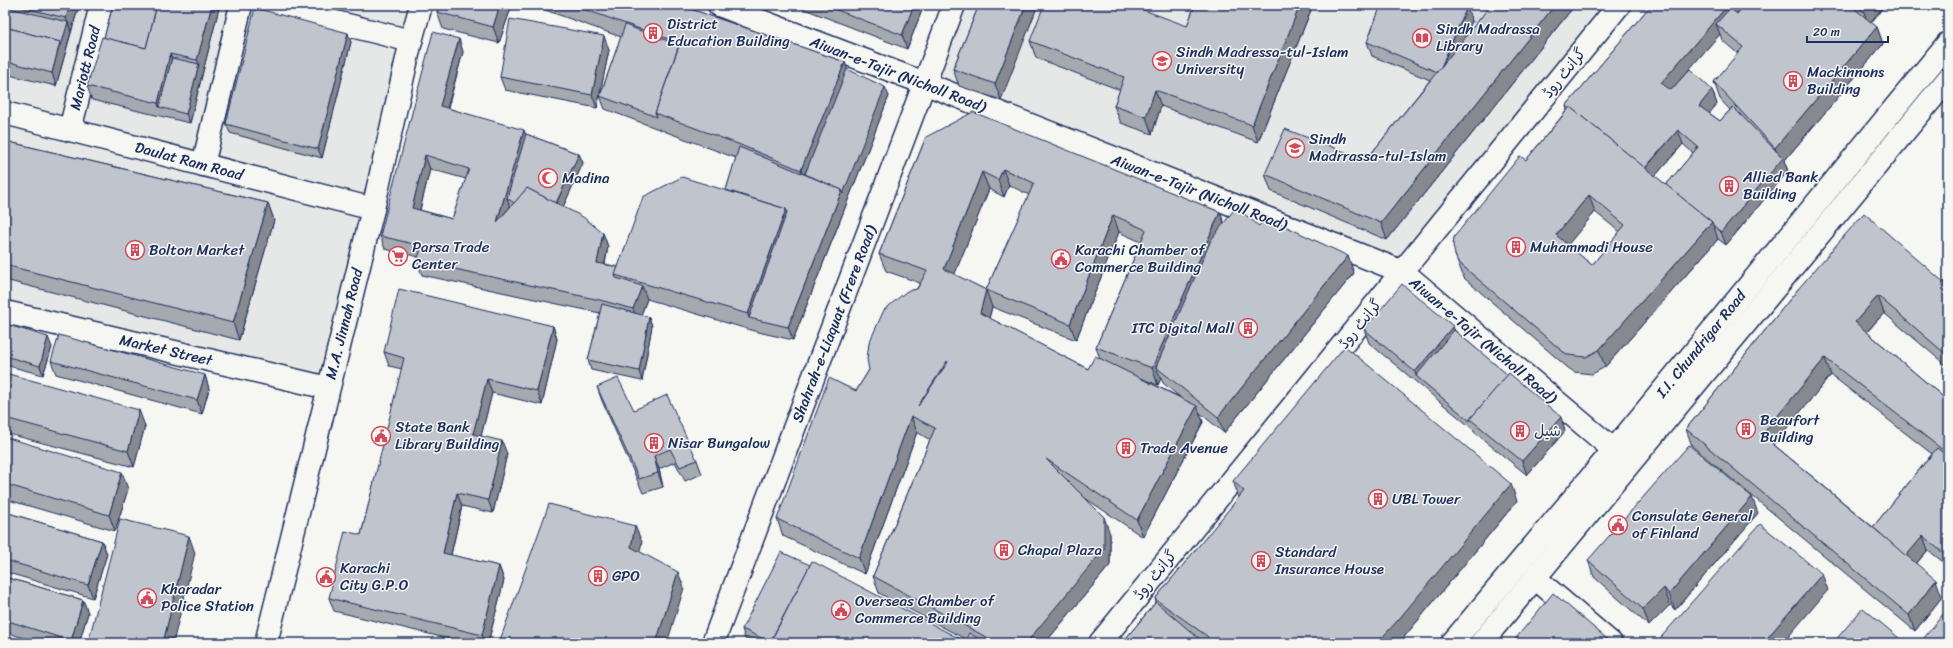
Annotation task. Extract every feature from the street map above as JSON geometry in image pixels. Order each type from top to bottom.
[{"type":"main road","name":"Mariott Road","points":[[70,130],[101,5]]},
{"type":"main road","points":[[202,165],[241,5]]},
{"type":"main road","points":[[268,5],[411,41]]},
{"type":"main road","name":"M.A. Jinnah Road","points":[[266,643],[373,209],[411,41],[422,5]]},
{"type":"main road","name":"Aiwan-e-Tajir (Nicholl Road)","points":[[719,5],[1403,272],[1621,457]]},
{"type":"main road","name":"Shahrah-e-Liaquat (Frere Road)","points":[[714,643],[954,5]]},
{"type":"main road","name":"گرانٹ روڈ","points":[[1100,643],[1619,5]]},
{"type":"main road","name":"I.I. Chundrigar Road","points":[[1481,643],[1535,578],[1621,457],[1948,43]]},
{"type":"main road","name":"I.I. Chundrigar Road","points":[[1452,643],[1621,457],[1948,79]]},
{"type":"main road","name":"Daulat Ram Road","points":[[5,113],[373,209]]},
{"type":"main road","name":"Market Street","points":[[5,312],[328,388]]},
{"type":"main road","points":[[1535,578],[1611,643]]},
{"type":"shaded area","name":"Bolton Market","points":[[5,5],[424,5],[328,388],[5,312]]},
{"type":"shaded area","name":"Sindh Madrrassa-tul-Islam","points":[[954,5],[1618,5],[1403,272],[924,83]]},
{"type":"shaded area","points":[[1458,5],[1511,5],[1489,32],[1472,21]]},
{"type":"building","points":[[12,5],[70,5],[66,18]]},
{"type":"building","points":[[113,5],[157,5],[146,48],[104,38]]},
{"type":"building","points":[[157,5],[212,5],[197,60],[170,54],[158,103],[87,86],[102,37],[146,48]]},
{"type":"building","points":[[439,5],[500,5],[493,27],[437,12]]},
{"type":"building","points":[[572,5],[679,5],[845,62],[801,170],[738,144],[655,113],[680,43]]},
{"type":"building","points":[[824,5],[914,5],[902,35]]},
{"type":"building","points":[[979,5],[1026,5],[995,84],[953,69]]},
{"type":"building","points":[[1044,5],[1130,5],[1187,26],[1195,5],[1300,5],[1252,125],[1155,90],[1146,117],[1114,106],[1124,77],[1030,41]]},
{"type":"building","name":"Sindh Madrassa Library","points":[[1381,5],[1463,5],[1467,7],[1441,67],[1437,72],[1367,42]]},
{"type":"building","points":[[1491,5],[1555,5],[1381,223],[1265,174],[1285,129],[1366,160]]},
{"type":"building","points":[[1651,5],[1728,5],[1661,83],[1671,90],[1690,69],[1712,90],[1699,106],[1720,121],[1733,107],[1783,158],[1721,232],[1713,225],[1712,222],[1666,185],[1698,147],[1678,130],[1645,168],[1570,107],[1569,109],[1566,106]]},
{"type":"building","name":"Mackinnons Building","points":[[1744,5],[1850,5],[1877,27],[1775,148],[1714,82],[1743,47],[1716,24],[1730,8],[1737,14]]},
{"type":"building","points":[[1855,5],[1869,5],[1864,12]]},
{"type":"building","points":[[5,7],[68,22],[61,46],[60,42],[5,27]]},
{"type":"building","points":[[255,8],[348,33],[318,149],[226,124]]},
{"type":"building","points":[[510,19],[604,36],[592,95],[500,77]]},
{"type":"building","points":[[625,25],[679,45],[655,113],[657,117],[600,96]]},
{"type":"building","points":[[5,27],[60,42],[52,73],[5,61]]},
{"type":"building","points":[[433,32],[459,39],[440,106],[524,130],[497,222],[527,188],[583,217],[603,233],[597,263],[618,267],[615,275],[616,278],[642,286],[633,309],[600,300],[417,261],[422,246],[380,236]],"holes":[[[425,155],[469,169],[452,219],[412,208]]]},
{"type":"building","points":[[172,58],[199,64],[186,114],[159,107]]},
{"type":"building","points":[[847,69],[885,87],[843,194],[842,190],[805,174]]},
{"type":"building","name":"Muhammadi House","points":[[1570,107],[1712,222],[1599,350],[1586,357],[1568,355],[1561,350],[1458,262],[1455,255],[1453,245],[1454,237],[1520,156],[1526,160]],"holes":[[[1589,195],[1625,225],[1592,265],[1556,235]]]},
{"type":"building","points":[[973,112],[1220,212],[1152,368],[1096,347],[1146,230],[1113,215],[1070,324],[986,290],[980,313],[1088,369],[1095,356],[1197,406],[1137,520],[1046,459],[1104,517],[1104,549],[1026,643],[997,643],[873,576],[935,428],[911,416],[859,558],[777,519],[829,378],[856,391],[869,370],[867,359],[869,343],[884,310],[907,291],[917,289],[927,271],[879,254],[926,137]],"holes":[[[1003,169],[1034,183],[986,290],[944,269],[982,172],[998,180]],[[947,361],[948,362],[918,406]]]},
{"type":"building","name":"Madina","points":[[526,134],[579,154],[556,203],[527,188],[514,203],[507,198]]},
{"type":"building","name":"Bolton Market","points":[[5,141],[268,203],[233,323],[5,265]]},
{"type":"building","points":[[739,147],[842,190],[788,327],[749,318],[787,212],[786,209],[726,190]]},
{"type":"building","points":[[682,177],[786,209],[748,314],[615,275],[643,197]]},
{"type":"building","name":"ITC Digital Mall","points":[[1236,207],[1259,226],[1266,217],[1348,256],[1218,417],[1156,367],[1211,240]]},
{"type":"building","name":"Beaufort Building","points":[[1864,213],[1948,286],[1948,356],[1878,296],[1855,322],[1948,401],[1948,454],[1825,358],[1762,435],[1936,580],[1909,615],[1686,429],[1799,288]]},
{"type":"building","points":[[1402,284],[1453,326],[1415,372],[1364,329]]},
{"type":"building","points":[[399,289],[553,326],[537,391],[487,379],[473,434],[502,441],[488,500],[457,493],[443,553],[499,566],[482,635],[329,598],[345,531],[361,535],[404,358],[384,352]]},
{"type":"building","points":[[602,304],[649,317],[639,371],[588,360]]},
{"type":"building","points":[[5,324],[48,337],[40,366],[5,356]]},
{"type":"building","points":[[1454,330],[1508,375],[1470,419],[1470,421],[1416,376]]},
{"type":"building","points":[[59,335],[205,375],[197,400],[51,361]]},
{"type":"building","points":[[1345,346],[1511,484],[1399,619],[1377,643],[1237,643],[1232,638],[1227,643],[1211,643],[1207,636],[1155,599],[1244,491],[1233,481]]},
{"type":"building","points":[[5,373],[139,410],[128,451],[5,418]]},
{"type":"building","name":"شیل","points":[[1509,373],[1561,417],[1522,461],[1470,419]]},
{"type":"building","name":"Nisar Bungalow","points":[[618,378],[634,410],[667,395],[697,460],[680,467],[670,449],[654,456],[658,473],[639,479],[597,387]]},
{"type":"building","points":[[5,437],[122,472],[109,515],[5,484]]},
{"type":"building","points":[[1689,445],[1752,497],[1669,594],[1664,588],[1643,609],[1588,560]]},
{"type":"building","points":[[1937,448],[1948,457],[1948,557],[1923,536],[1906,556],[1873,527]]},
{"type":"building","name":"GPO","points":[[549,504],[635,526],[631,547],[678,572],[656,643],[499,643]]},
{"type":"building","points":[[5,512],[102,541],[88,585],[5,560]]},
{"type":"building","name":"Kharadar Police Station","points":[[120,519],[189,536],[163,643],[88,643]]},
{"type":"building","points":[[1760,524],[1822,574],[1763,643],[1656,643]]},
{"type":"building","points":[[781,552],[810,565],[770,642],[742,629]]},
{"type":"building","name":"Overseas Chamber of Commerce Building","points":[[812,561],[960,639],[957,643],[770,643]]},
{"type":"building","points":[[5,577],[83,600],[71,641],[5,620]]},
{"type":"building","points":[[1553,593],[1612,643],[1512,643]]},
{"type":"building","points":[[1156,602],[1204,643],[1122,643]]},
{"type":"building","points":[[1863,608],[1905,643],[1833,643]]},
{"type":"building","points":[[1948,608],[1948,643],[1920,643]]},
{"type":"building","points":[[969,633],[986,643],[964,643]]},
{"type":"building","points":[[5,636],[30,643],[5,643]]},
{"type":"place","name":"District Education Building","points":[[653,33]]},
{"type":"place","name":"Sindh Madrassa Library","points":[[1422,38]]},
{"type":"place","name":"Sindh Madressa-tul-Islam University","points":[[1162,61]]},
{"type":"place","name":"Mackinnons Building","points":[[1793,81]]},
{"type":"place","name":"Sindh Madrrassa-tul-Islam","points":[[1295,148]]},
{"type":"place","name":"Madina","points":[[548,178]]},
{"type":"place","name":"Allied Bank Building","points":[[1729,186]]},
{"type":"place","name":"Muhammadi House","points":[[1516,247]]},
{"type":"place","name":"Bolton Market","points":[[135,250]]},
{"type":"place","name":"Parsa Trade Center","points":[[398,256]]},
{"type":"place","name":"Karachi Chamber of Commerce Building","points":[[1061,259]]},
{"type":"place","name":"ITC Digital Mall","points":[[1248,328]]},
{"type":"place","name":"Beaufort Building","points":[[1746,429]]},
{"type":"place","name":"شیل","points":[[1520,431]]},
{"type":"place","name":"State Bank Library Building","points":[[381,436]]},
{"type":"place","name":"Nisar Bungalow","points":[[654,443]]},
{"type":"place","name":"Trade Avenue","points":[[1126,448]]},
{"type":"place","name":"UBL Tower","points":[[1378,499]]},
{"type":"place","name":"Consulate General of Finland","points":[[1618,525]]},
{"type":"place","name":"Chapal Plaza","points":[[1004,550]]},
{"type":"place","name":"Standard Insurance House","points":[[1261,561]]},
{"type":"place","name":"GPO","points":[[598,576]]},
{"type":"place","name":"Karachi City G.P.O","points":[[326,577]]},
{"type":"place","name":"Kharadar Police Station","points":[[147,598]]},
{"type":"place","name":"Overseas Chamber of Commerce Building","points":[[841,610]]}]
